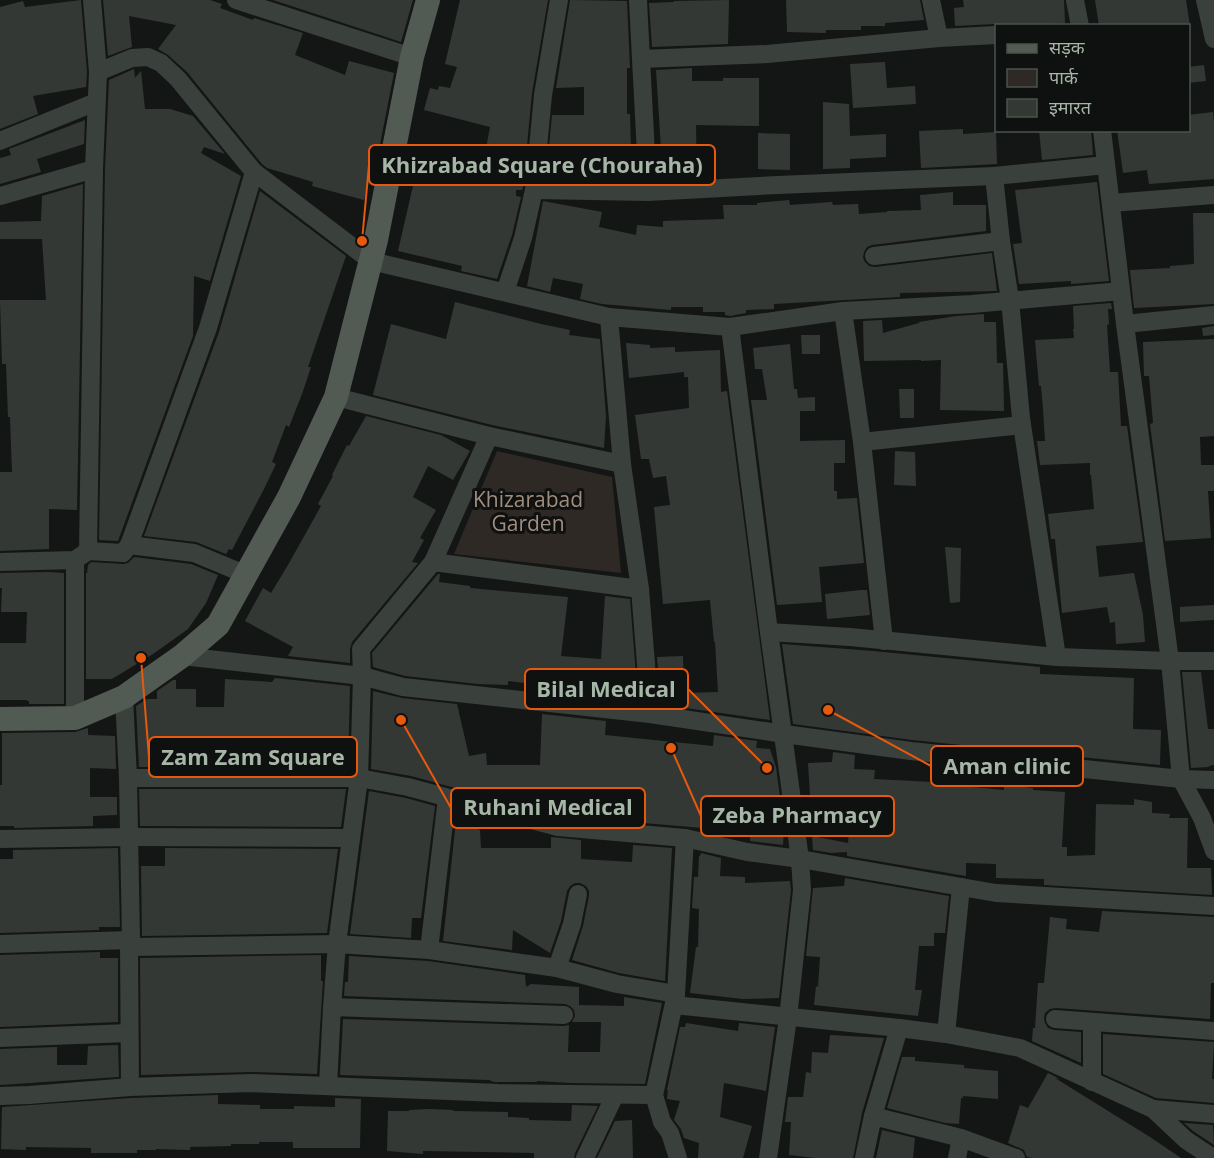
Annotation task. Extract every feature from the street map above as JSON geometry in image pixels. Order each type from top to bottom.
[{"type":"main road","points":[[0,720],[75,718],[124,697],[182,656],[218,625],[289,496],[336,397],[371,261],[412,57],[428,0]]},
{"type":"street","points":[[75,718],[98,72],[92,0]]},
{"type":"street","points":[[236,0],[412,57]]},
{"type":"street","points":[[505,292],[523,238],[534,190],[543,95],[559,0]]},
{"type":"street","points":[[638,0],[648,192]]},
{"type":"street","points":[[932,0],[939,38]]},
{"type":"street","points":[[1075,0],[1080,24]]},
{"type":"street","points":[[1205,0],[1214,39]]},
{"type":"street","points":[[641,59],[767,54],[939,38],[995,36]]},
{"type":"street","points":[[98,72],[132,58],[148,57],[161,63],[178,79],[254,172],[371,261],[609,317],[730,327],[843,311],[1121,291]]},
{"type":"street","points":[[0,141],[96,102]]},
{"type":"street","points":[[1102,132],[1170,662],[1181,779],[1202,818],[1214,851]]},
{"type":"street","points":[[534,190],[648,192],[994,176],[1106,165]]},
{"type":"street","points":[[0,196],[94,168]]},
{"type":"street","points":[[0,562],[123,553],[129,545],[208,328],[254,172]]},
{"type":"street","points":[[994,176],[1010,300],[1022,425],[1057,657]]},
{"type":"street","points":[[1111,203],[1214,195]]},
{"type":"street","points":[[874,256],[1001,240]]},
{"type":"street","points":[[843,311],[862,442],[884,640]]},
{"type":"street","points":[[1125,324],[1214,315]]},
{"type":"street","points":[[609,317],[622,464],[640,590],[650,714]]},
{"type":"street","points":[[730,327],[800,859],[802,890],[788,1017],[768,1158]]},
{"type":"street","points":[[336,397],[489,436],[622,464]]},
{"type":"street","points":[[862,442],[1022,425]]},
{"type":"street","points":[[328,1086],[337,944],[359,778],[361,649],[433,562],[489,436]]},
{"type":"street","points":[[129,545],[194,553],[247,575]]},
{"type":"street","points":[[433,562],[640,590]]},
{"type":"street","points":[[769,632],[884,640],[1057,657],[1170,662],[1214,661]]},
{"type":"street","points":[[182,656],[362,676],[403,687],[650,714],[911,751],[1181,779],[1214,780]]},
{"type":"street","points":[[124,697],[129,837],[130,1088]]},
{"type":"street","points":[[128,778],[359,778],[408,788],[558,827],[685,838],[747,852],[996,893],[1214,906]]},
{"type":"street","points":[[429,950],[447,798]]},
{"type":"street","points":[[0,839],[351,838]]},
{"type":"street","points":[[678,1158],[670,1133],[662,1122],[654,1095],[675,1000],[685,838]]},
{"type":"street","points":[[946,1034],[961,887]]},
{"type":"street","points":[[557,968],[572,924],[578,894]]},
{"type":"street","points":[[0,944],[337,944],[429,950],[557,968],[675,1000],[788,1017],[946,1034],[1020,1048],[1153,1109],[1214,1114]]},
{"type":"street","points":[[332,1007],[564,1015]]},
{"type":"street","points":[[1055,1019],[1214,1031]]},
{"type":"street","points":[[1092,1022],[1092,1082]]},
{"type":"street","points":[[864,1158],[873,1116],[899,1028]]},
{"type":"street","points":[[0,1038],[129,1033]]},
{"type":"street","points":[[0,1096],[251,1083],[498,1093],[654,1095]]},
{"type":"street","points":[[585,1158],[615,1095]]},
{"type":"street","points":[[1153,1109],[1186,1140],[1213,1158]]},
{"type":"street","points":[[873,1116],[961,1138],[1016,1158]]},
{"type":"street","points":[[957,1158],[961,1138]]},
{"type":"street","points":[[1184,1158],[1186,1140]]},
{"type":"green space","name":"Khizarabad Garden","points":[[497,451],[612,477],[621,573],[454,554]]},
{"type":"building","points":[[81,0],[87,72],[86,87],[33,96],[38,114],[0,129],[0,7],[23,1],[25,7]]},
{"type":"building","points":[[103,0],[210,0],[222,4],[220,8],[253,20],[254,18],[303,33],[295,55],[345,75],[349,61],[394,73],[374,175],[371,174],[364,200],[312,186],[313,182],[267,168],[262,164],[187,72],[158,49],[176,25],[129,16],[132,47],[108,56]]},
{"type":"building","points":[[273,0],[413,0],[401,42]]},
{"type":"building","points":[[460,0],[548,0],[532,93],[523,188],[516,190],[516,196],[521,197],[512,235],[497,279],[461,271],[462,266],[398,251],[421,151],[483,165],[490,127],[424,110],[430,88],[438,90],[439,86],[450,88],[457,67],[445,64]]},
{"type":"building","points":[[570,0],[627,1],[630,68],[627,68],[627,114],[630,114],[631,150],[635,150],[636,181],[546,179],[552,115],[584,115],[584,87],[556,88]]},
{"type":"building","points":[[729,0],[728,44],[652,47],[649,3]]},
{"type":"building","points":[[786,0],[920,0],[924,20],[885,23],[885,26],[861,26],[861,30],[826,30],[826,33],[787,32]]},
{"type":"building","points":[[963,0],[1064,0],[1065,23],[955,26],[954,8],[964,7]]},
{"type":"building","points":[[1095,0],[1186,0],[1190,24],[1099,24]]},
{"type":"building","points":[[885,62],[887,88],[915,86],[916,104],[853,108],[850,64]]},
{"type":"building","points":[[1204,65],[1206,81],[1190,83],[1190,67]]},
{"type":"building","points":[[692,68],[692,81],[759,78],[759,126],[696,125],[697,178],[659,180],[657,149],[661,149],[656,70]]},
{"type":"building","points":[[134,69],[135,78],[141,71],[145,109],[170,109],[193,116],[225,154],[204,147],[201,153],[241,176],[210,281],[194,276],[193,336],[118,541],[99,540],[105,169],[109,80]]},
{"type":"building","points":[[823,102],[849,104],[850,136],[886,134],[886,157],[850,159],[850,168],[823,169]]},
{"type":"building","points":[[1213,112],[1214,179],[1149,184],[1147,170],[1123,173],[1117,132],[1190,132],[1190,115]]},
{"type":"building","points":[[85,120],[84,144],[37,159],[41,172],[0,184],[0,158],[11,155],[9,149]]},
{"type":"building","points":[[963,129],[963,134],[996,132],[997,164],[921,168],[919,131]]},
{"type":"building","points":[[1039,132],[1091,132],[1093,155],[1042,160]]},
{"type":"building","points":[[758,133],[790,134],[790,170],[758,169]]},
{"type":"building","points":[[1097,182],[1109,281],[1019,284],[1013,244],[1022,243],[1015,190]]},
{"type":"building","points":[[83,184],[77,510],[49,509],[49,549],[0,551],[0,472],[12,472],[6,364],[2,364],[0,300],[46,300],[42,239],[0,239],[0,222],[41,221],[42,196]]},
{"type":"building","points":[[260,191],[346,256],[308,367],[311,367],[302,394],[289,427],[286,425],[272,462],[276,464],[232,550],[229,549],[226,554],[196,542],[144,536],[219,332]]},
{"type":"building","points":[[953,192],[953,205],[986,205],[986,231],[872,245],[867,247],[863,258],[869,266],[875,267],[992,253],[997,291],[900,293],[900,297],[774,304],[774,309],[746,310],[746,313],[730,316],[725,315],[725,312],[703,312],[703,307],[671,307],[671,310],[602,304],[580,299],[583,284],[553,278],[550,292],[527,286],[543,201],[602,212],[599,227],[636,235],[637,225],[663,227],[663,221],[724,219],[723,205],[757,205],[757,203],[789,200],[790,205],[832,202],[833,205],[858,204],[859,214],[921,210],[920,195]]},
{"type":"building","points":[[1193,213],[1214,213],[1214,304],[1134,308],[1130,270],[1194,264]]},
{"type":"building","points":[[455,302],[570,330],[569,335],[600,339],[606,416],[604,448],[492,425],[373,395],[391,324],[446,339]]},
{"type":"building","points":[[1111,303],[1112,309],[1108,309],[1109,324],[1107,325],[1110,372],[1118,372],[1121,426],[1127,426],[1143,542],[1096,546],[1099,577],[1134,573],[1143,615],[1145,642],[1116,644],[1115,622],[1110,623],[1107,607],[1062,613],[1055,539],[1051,539],[1048,514],[1094,509],[1090,463],[1040,465],[1037,441],[1045,441],[1035,340],[1074,338],[1073,306]]},
{"type":"building","points":[[984,314],[984,322],[996,322],[997,363],[1003,363],[1004,411],[940,410],[941,360],[864,361],[863,321],[882,320],[883,333],[919,322]]},
{"type":"building","points":[[1214,326],[1214,335],[1203,336],[1202,328]]},
{"type":"building","points":[[801,335],[820,335],[820,354],[802,354]]},
{"type":"building","points":[[1214,339],[1214,436],[1200,437],[1201,465],[1214,465],[1214,491],[1208,491],[1211,538],[1165,541],[1150,424],[1153,423],[1149,376],[1144,376],[1143,342]]},
{"type":"building","points":[[626,343],[650,345],[650,348],[675,347],[675,352],[720,350],[721,392],[727,391],[770,720],[686,708],[685,693],[718,692],[710,600],[663,604],[654,507],[670,505],[666,476],[653,478],[649,459],[641,459],[635,415],[689,408],[688,377],[684,377],[684,372],[629,378]]},
{"type":"building","points":[[790,344],[794,389],[797,389],[798,398],[815,397],[815,411],[800,411],[800,441],[845,440],[845,463],[834,463],[834,491],[837,491],[837,499],[857,498],[864,563],[819,567],[822,602],[777,605],[751,400],[767,400],[762,369],[755,369],[753,348]]},
{"type":"building","points":[[899,389],[914,389],[914,418],[900,418]]},
{"type":"building","points":[[366,416],[441,435],[470,451],[453,480],[428,466],[413,497],[436,510],[420,538],[424,540],[412,562],[418,563],[352,642],[350,663],[288,656],[293,647],[245,621],[263,588],[271,593],[288,565],[321,506],[318,504],[347,445],[349,446]]},
{"type":"building","points":[[895,451],[915,452],[916,486],[894,485]]},
{"type":"building","points":[[945,547],[961,548],[960,602],[950,603]]},
{"type":"building","points":[[134,557],[191,564],[218,575],[206,603],[188,629],[112,679],[86,679],[86,573],[88,565],[91,562],[123,564],[128,563]]},
{"type":"building","points":[[0,573],[64,573],[64,704],[29,704],[27,700],[0,700],[0,643],[26,643],[27,612],[1,612]]},
{"type":"building","points":[[440,574],[439,582],[470,586],[470,588],[568,597],[561,656],[601,659],[605,596],[630,599],[638,701],[542,691],[542,685],[508,681],[508,685],[478,684],[405,676],[373,667],[372,653]]},
{"type":"building","points":[[867,590],[870,615],[827,619],[825,594]]},
{"type":"building","points":[[1214,605],[1214,620],[1180,622],[1180,607]]},
{"type":"building","points":[[782,644],[1040,667],[1040,674],[1134,678],[1133,729],[1161,730],[1160,765],[912,740],[793,724]]},
{"type":"building","points":[[683,656],[684,692],[660,692],[657,657]]},
{"type":"building","points":[[1182,672],[1201,672],[1208,729],[1214,729],[1214,765],[1209,767],[1191,768]]},
{"type":"building","points":[[275,678],[350,686],[348,767],[139,767],[136,706],[147,699],[157,699],[157,691],[173,680],[176,680],[176,689],[196,689],[196,707],[224,707],[225,679],[272,682]]},
{"type":"building","points":[[373,691],[402,698],[457,704],[469,756],[486,753],[487,765],[540,765],[542,714],[606,721],[605,735],[713,746],[714,735],[757,741],[756,748],[770,749],[776,767],[784,828],[783,845],[750,841],[750,834],[722,831],[722,835],[702,830],[703,828],[560,816],[535,809],[536,802],[497,799],[496,789],[470,792],[411,776],[371,769]]},
{"type":"building","points":[[88,728],[88,735],[115,736],[116,769],[90,768],[90,797],[117,797],[117,815],[93,816],[93,826],[14,828],[14,826],[0,826],[2,733],[75,732]]},
{"type":"building","points":[[833,752],[855,755],[854,769],[875,770],[874,779],[952,783],[952,785],[1004,790],[1004,785],[1065,792],[1062,847],[1067,847],[1067,856],[1095,855],[1096,804],[1134,805],[1134,799],[1152,802],[1152,813],[1170,814],[1169,818],[1188,818],[1187,868],[1211,868],[1212,895],[1044,885],[1044,879],[996,878],[996,864],[966,863],[966,876],[847,856],[847,852],[831,853],[813,850],[812,836],[848,843],[852,796],[810,795],[808,763],[832,762]]},
{"type":"building","points":[[139,789],[346,789],[341,827],[140,826]]},
{"type":"building","points":[[369,791],[435,806],[421,918],[412,918],[411,938],[350,934]]},
{"type":"building","points":[[456,821],[480,830],[481,848],[551,848],[551,837],[581,840],[581,859],[632,862],[633,845],[672,848],[665,981],[619,973],[572,960],[583,926],[589,896],[586,886],[580,883],[570,886],[567,891],[561,921],[550,953],[513,930],[512,950],[443,941]]},
{"type":"building","points":[[118,848],[120,927],[99,927],[99,930],[0,933],[0,859],[13,859],[13,850]]},
{"type":"building","points":[[165,848],[338,849],[327,933],[142,936],[141,866],[165,866]]},
{"type":"building","points":[[701,853],[721,858],[720,876],[745,877],[745,883],[790,881],[791,890],[779,998],[743,999],[690,993],[696,947],[698,947],[699,909],[692,908],[694,877],[698,877]]},
{"type":"building","points":[[845,878],[949,896],[945,933],[934,933],[934,946],[919,946],[915,990],[922,990],[918,1016],[814,1005],[820,957],[806,956],[813,888],[844,886]]},
{"type":"building","points":[[1102,911],[1214,917],[1214,983],[1211,983],[1210,1019],[1050,1009],[1045,1013],[1044,1018],[1048,1028],[1081,1032],[1081,1063],[1032,1041],[1038,983],[1044,983],[1050,917],[1067,919],[1066,929],[1099,932]]},
{"type":"building","points":[[100,952],[100,958],[118,958],[118,1022],[0,1027],[0,955]]},
{"type":"building","points":[[321,955],[321,981],[323,981],[317,1074],[251,1072],[141,1075],[140,958]]},
{"type":"building","points":[[349,956],[428,961],[525,975],[526,987],[531,984],[579,987],[579,1005],[624,1006],[624,997],[662,1003],[645,1084],[494,1082],[340,1075],[343,1019],[569,1025],[568,1052],[600,1052],[601,1022],[572,1022],[575,1016],[574,1010],[565,1004],[344,996],[345,982],[348,982]]},
{"type":"building","points":[[686,1023],[738,1031],[739,1023],[775,1027],[766,1091],[724,1083],[720,1117],[752,1126],[743,1158],[698,1158],[699,1143],[684,1138],[674,1120],[680,1101],[667,1099],[667,1090],[680,1027],[685,1027]]},
{"type":"building","points":[[1103,1034],[1214,1042],[1212,1079],[1214,1079],[1214,1103],[1156,1098],[1103,1074]]},
{"type":"building","points":[[830,1035],[884,1038],[862,1113],[853,1158],[789,1155],[791,1122],[785,1122],[788,1097],[803,1097],[806,1072],[811,1073],[812,1052],[828,1053]]},
{"type":"building","points":[[118,1045],[119,1077],[0,1085],[0,1049],[57,1047],[57,1065],[87,1065],[88,1046]]},
{"type":"building","points":[[902,1057],[915,1057],[915,1061],[964,1065],[964,1068],[998,1071],[998,1099],[963,1096],[959,1124],[945,1123],[887,1108]]},
{"type":"building","points":[[1048,1073],[1181,1158],[1027,1157],[1024,1150],[1008,1143],[1020,1105],[1028,1108]]},
{"type":"building","points":[[218,1095],[218,1104],[260,1105],[260,1109],[294,1109],[294,1106],[335,1107],[335,1098],[361,1099],[360,1148],[293,1148],[293,1142],[259,1142],[259,1144],[190,1147],[190,1150],[137,1150],[137,1153],[91,1153],[91,1148],[1,1149],[2,1107],[131,1098]]},
{"type":"building","points":[[572,1105],[598,1106],[574,1158],[534,1158],[534,1153],[423,1151],[423,1154],[387,1151],[388,1111],[429,1109],[508,1112],[508,1117],[529,1118],[529,1120],[571,1121]]},
{"type":"building","points":[[632,1120],[633,1158],[597,1158],[615,1121]]},
{"type":"building","points":[[1184,1123],[1213,1125],[1214,1145],[1193,1131]]},
{"type":"building","points":[[882,1130],[915,1138],[913,1158],[876,1158]]},
{"type":"place","name":"Khizrabad Square (Chouraha)","points":[[362,241]]},
{"type":"place","name":"Zam Zam Square","points":[[141,658]]},
{"type":"place","name":"Aman clinic","points":[[828,710]]},
{"type":"place","name":"Ruhani Medical","points":[[401,720]]},
{"type":"place","name":"Zeba Pharmacy","points":[[671,748]]},
{"type":"place","name":"Bilal Medical","points":[[767,768]]}]
